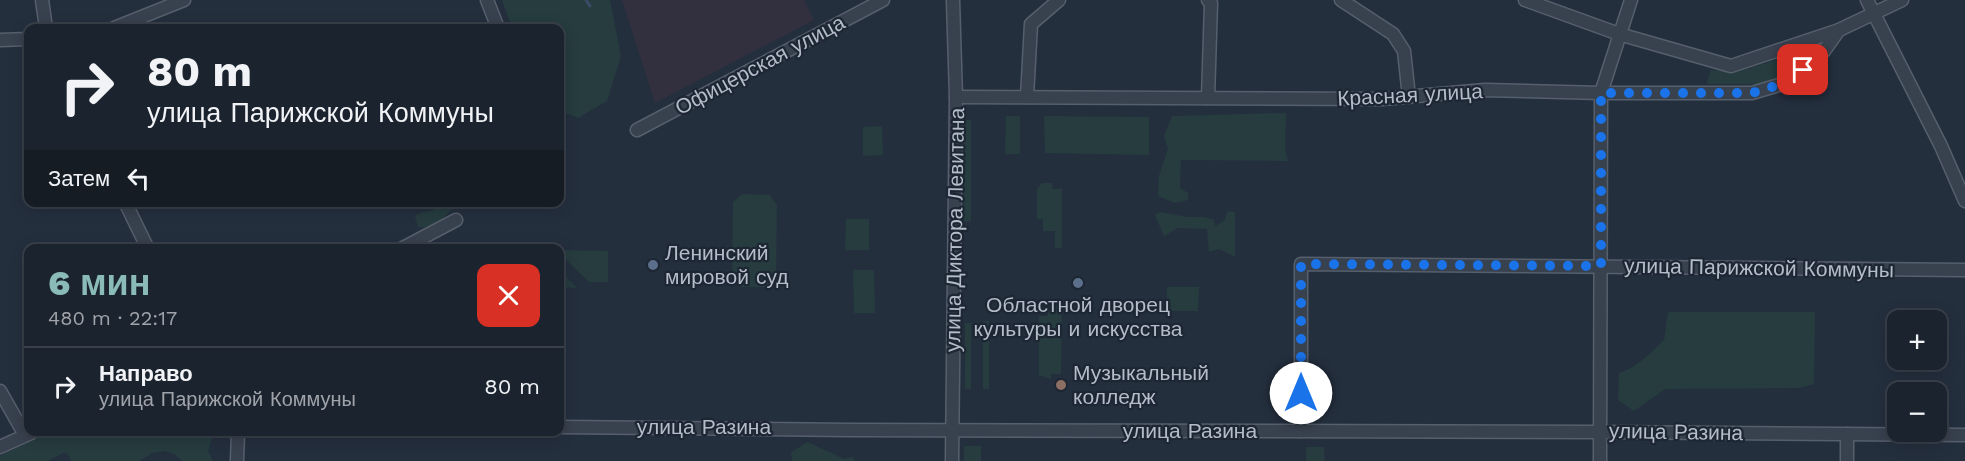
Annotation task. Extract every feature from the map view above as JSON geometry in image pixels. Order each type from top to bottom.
[{"type":"street","points":[[42,0],[45,24]]},
{"type":"street","points":[[124,24],[184,0]]},
{"type":"street","points":[[487,0],[496,24]]},
{"type":"street","name":"Офицерская улица","points":[[637,130],[883,0]]},
{"type":"street","name":"улица Диктора Левитана","points":[[952,461],[956,97],[953,0]]},
{"type":"street","points":[[1027,97],[1031,24],[1059,0]]},
{"type":"street","points":[[1208,0],[1211,3],[1208,98]]},
{"type":"street","points":[[1341,0],[1393,34],[1404,51],[1409,97]]},
{"type":"street","name":"Красная улица","points":[[1525,0],[1619,34],[1731,66],[1839,30],[1902,0]]},
{"type":"street","points":[[1600,461],[1601,93],[1631,0]]},
{"type":"street","points":[[1868,0],[1941,146],[1965,201]]},
{"type":"street","name":"Красная улица","points":[[956,97],[1382,99],[1485,90],[1752,93],[1779,85],[1803,70],[1824,51],[1839,30]]},
{"type":"street","points":[[0,40],[24,39]]},
{"type":"street","points":[[127,207],[145,244]]},
{"type":"street","points":[[410,244],[456,220]]},
{"type":"street","name":"улица Парижской Коммуны","points":[[1301,431],[1301,264],[1965,270]]},
{"type":"street","points":[[0,390],[24,426]]},
{"type":"street","name":"улица Разина","points":[[564,427],[1965,435]]},
{"type":"street","points":[[1847,434],[1847,461]]},
{"type":"street","points":[[0,447],[25,436]]},
{"type":"street","points":[[237,436],[237,461]]},
{"type":"shaded area","points":[[622,0],[804,0],[814,20],[655,103]]},
{"type":"green space","points":[[502,0],[610,0],[621,56],[607,101],[578,118],[564,113],[564,24],[511,24]]},
{"type":"green space","points":[[1810,45],[1814,48],[1815,53],[1799,67],[1767,84],[1706,84],[1711,70],[1736,72],[1769,62]]},
{"type":"green space","points":[[1286,113],[1285,149],[1288,161],[1181,160],[1180,188],[1188,193],[1188,200],[1175,203],[1158,196],[1159,176],[1168,149],[1164,136],[1172,116]]},
{"type":"green space","points":[[1006,116],[1020,116],[1020,154],[1005,154]]},
{"type":"green space","points":[[1044,116],[1149,117],[1149,155],[1045,153]]},
{"type":"green space","points":[[964,120],[971,120],[971,221],[964,222]]},
{"type":"green space","points":[[882,126],[883,155],[863,156],[863,127]]},
{"type":"green space","points":[[1042,183],[1052,183],[1053,189],[1062,189],[1062,248],[1055,248],[1055,231],[1043,231],[1043,219],[1037,219],[1037,189]]},
{"type":"green space","points":[[742,194],[770,195],[777,205],[776,276],[767,287],[741,287],[732,278],[733,202]]},
{"type":"green space","points":[[453,207],[435,224],[418,227],[415,216],[435,209]]},
{"type":"green space","points":[[1228,211],[1235,212],[1235,257],[1219,249],[1209,252],[1207,229],[1178,228],[1164,236],[1155,215],[1159,212],[1188,217],[1205,217],[1214,220],[1215,226],[1224,221]]},
{"type":"green space","points":[[846,219],[869,219],[869,250],[845,250]]},
{"type":"green space","points":[[564,250],[608,251],[608,282],[589,282],[564,258]]},
{"type":"green space","points":[[853,270],[874,270],[875,313],[854,313]]},
{"type":"green space","points":[[564,274],[577,288],[564,287]]},
{"type":"green space","points":[[1167,287],[1199,287],[1198,311],[1167,311]]},
{"type":"green space","points":[[1053,299],[1062,299],[1061,374],[1051,374],[1051,379],[1039,375],[1039,316],[1048,316]]},
{"type":"green space","points":[[1668,312],[1815,312],[1814,384],[1799,388],[1665,389],[1634,411],[1618,400],[1619,373],[1649,355],[1664,340]]},
{"type":"green space","points":[[983,321],[989,321],[989,389],[983,389]]},
{"type":"green space","points":[[965,323],[971,323],[971,389],[965,389]]},
{"type":"green space","points":[[42,436],[213,436],[208,451],[213,461],[182,461],[174,454],[164,451],[153,453],[139,461],[71,461],[68,454],[63,453],[48,461],[0,461],[0,456]]},
{"type":"green space","points":[[808,442],[844,459],[853,457],[855,461],[792,461],[791,452]]},
{"type":"green space","points":[[964,446],[981,446],[981,461],[964,461]]},
{"type":"green space","points":[[1306,447],[1324,447],[1325,461],[1306,461]]},
{"type":"waterway","points":[[586,0],[590,6]]},
{"type":"place","name":"Ленинский мировой суд","points":[[653,265]]},
{"type":"place","name":"Областной дворец культуры и искусства","points":[[1078,283]]},
{"type":"place","name":"Музыкальный колледж","points":[[1061,385]]},
{"type":"route","points":[[1301,393],[1301,264],[1601,266],[1601,93],[1752,93],[1779,85],[1803,70]]}]
